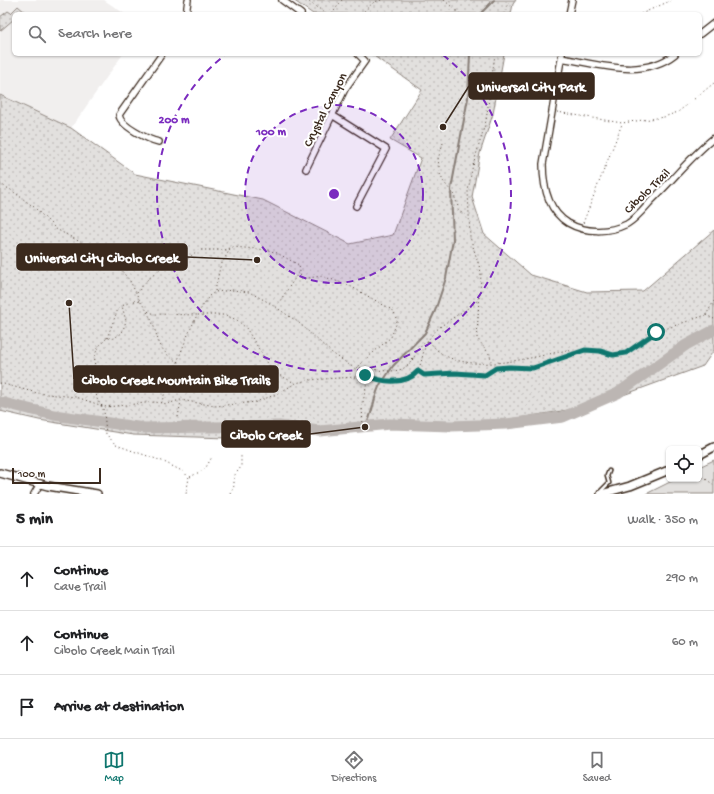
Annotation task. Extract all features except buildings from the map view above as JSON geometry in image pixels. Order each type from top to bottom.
[{"type":"main road","points":[[702,453],[714,447]]},
{"type":"main road","points":[[600,494],[630,486],[666,471]]},
{"type":"main road","points":[[0,473],[40,484],[97,494]]},
{"type":"street","points":[[186,12],[188,0]]},
{"type":"street","points":[[282,0],[298,12]]},
{"type":"street","points":[[569,12],[572,0]]},
{"type":"street","points":[[702,32],[714,23]]},
{"type":"street","points":[[159,142],[148,139],[123,123],[119,115],[161,56]]},
{"type":"street","name":"Crystal Canyon","points":[[306,169],[345,89],[364,61],[360,56]]},
{"type":"street","points":[[561,56],[636,69],[658,64],[672,56]]},
{"type":"street","name":"Cibolo Trail","points":[[561,56],[543,164],[548,201],[565,221],[581,228],[608,230],[620,227],[633,220],[714,138]]},
{"type":"street","points":[[332,115],[386,149],[356,206]]},
{"type":"street","points":[[34,494],[40,484]]},
{"type":"lane","points":[[600,494],[609,483],[607,476],[610,471]]},
{"type":"path","points":[[306,0],[324,12]]},
{"type":"path","points":[[333,12],[342,0]]},
{"type":"path","points":[[363,12],[374,2],[381,0]]},
{"type":"path","points":[[444,0],[458,12]]},
{"type":"path","points":[[505,12],[511,0]]},
{"type":"path","points":[[645,12],[672,0]]},
{"type":"path","points":[[492,362],[490,355],[478,338],[481,272],[470,237],[468,191],[472,169],[486,121],[495,56]]},
{"type":"path","points":[[552,111],[622,123],[672,116],[714,84]]},
{"type":"path","points":[[581,228],[622,123]]},
{"type":"path","points":[[443,143],[438,159],[438,167],[443,181],[453,192],[460,212],[468,215]]},
{"type":"path","points":[[0,184],[34,207],[56,229],[112,259],[125,274],[137,293],[149,316],[160,347],[169,358],[178,362]]},
{"type":"path","points":[[137,293],[147,280],[162,268],[184,262],[198,250],[225,250],[230,248],[268,250],[277,253],[299,265],[301,279],[322,276],[350,286],[394,311],[397,322],[391,337],[356,368]]},
{"type":"path","points":[[215,292],[220,267],[230,248]]},
{"type":"path","points":[[276,307],[299,271]]},
{"type":"path","points":[[161,404],[178,362],[186,337],[209,296],[215,292],[233,290],[249,292],[276,307],[298,322],[332,353],[365,375],[385,381],[408,380],[418,371],[429,340],[436,330],[470,308],[479,297]]},
{"type":"path","points":[[140,301],[132,301],[118,309],[107,338],[100,345],[95,354],[94,378],[99,404],[104,411],[106,434],[110,440],[126,449],[162,461],[184,472],[190,478]]},
{"type":"path","points":[[418,371],[424,375],[455,373],[485,375],[496,368],[533,368],[585,350],[600,351],[613,355],[626,353],[656,332],[706,315],[714,301]]},
{"type":"path","points":[[107,338],[114,338],[122,333],[126,321],[122,306]]},
{"type":"path","points":[[145,310],[155,314],[225,315],[237,320],[246,328],[273,372],[296,383]]},
{"type":"path","points":[[706,315],[714,319]]},
{"type":"path","points":[[356,368],[394,371],[404,369],[410,363],[420,345],[429,340]]},
{"type":"path","points":[[429,340],[444,355],[456,360],[474,363],[517,361],[568,350],[575,354]]},
{"type":"path","points":[[496,362],[496,368]]},
{"type":"path","points":[[0,383],[37,393],[76,397],[113,407],[154,402],[161,404],[172,404],[180,400],[216,406],[256,402],[273,396],[296,383],[308,380],[365,375]]},
{"type":"path","points":[[363,426],[362,408],[368,376]]},
{"type":"path","points":[[178,417],[181,406],[180,400]]},
{"type":"path","points":[[230,494],[234,486],[234,476],[241,467],[241,456]]},
{"type":"path","points":[[186,494],[190,478],[205,468],[212,457]]},
{"type":"path","points":[[703,478],[714,485]]},
{"type":"shaded area","points":[[0,0],[104,0],[122,12],[12,12],[12,56],[122,56],[71,128],[0,95]]},
{"type":"shaded area","points":[[293,0],[516,0],[513,4],[511,12],[310,12]]},
{"type":"shaded area","points":[[18,6],[25,12],[12,12]]},
{"type":"shaded area","points":[[8,11],[11,13],[12,12],[12,21],[0,31],[0,17]]},
{"type":"shaded area","points":[[374,56],[504,56],[493,114],[480,153],[472,197],[484,234],[531,275],[587,292],[643,291],[714,230],[714,350],[703,366],[593,406],[444,430],[365,427],[259,439],[133,435],[39,420],[0,411],[0,95],[71,128],[135,174],[263,200],[350,244],[393,235],[421,158],[390,140],[422,90]]},
{"type":"shaded area","points":[[714,460],[714,494],[646,494],[670,482],[702,482],[702,466]]},
{"type":"waterway","points":[[482,12],[494,0]]},
{"type":"waterway","points":[[385,378],[393,366],[425,333],[435,311],[446,278],[453,240],[451,189],[468,98],[470,56]]},
{"type":"waterway","points":[[0,402],[54,415],[144,428],[279,426],[320,431],[390,424],[451,426],[506,424],[563,417],[618,393],[686,345],[714,330]]},
{"type":"waterway","points":[[365,427],[370,416],[376,393],[381,383]]},
{"type":"place","name":"Universal City Park","points":[[443,127]]},
{"type":"place","name":"Universal City Cibolo Creek","points":[[257,260]]},
{"type":"place","name":"Cibolo Creek Mountain Bike Trails","points":[[69,303]]},
{"type":"place","name":"Cibolo Creek","points":[[365,427]]},
{"type":"route","points":[[365,375],[371,378],[392,382],[408,380],[418,371],[424,375],[455,373],[485,375],[496,368],[533,368],[585,350],[600,351],[613,355],[626,353],[656,332]]}]
